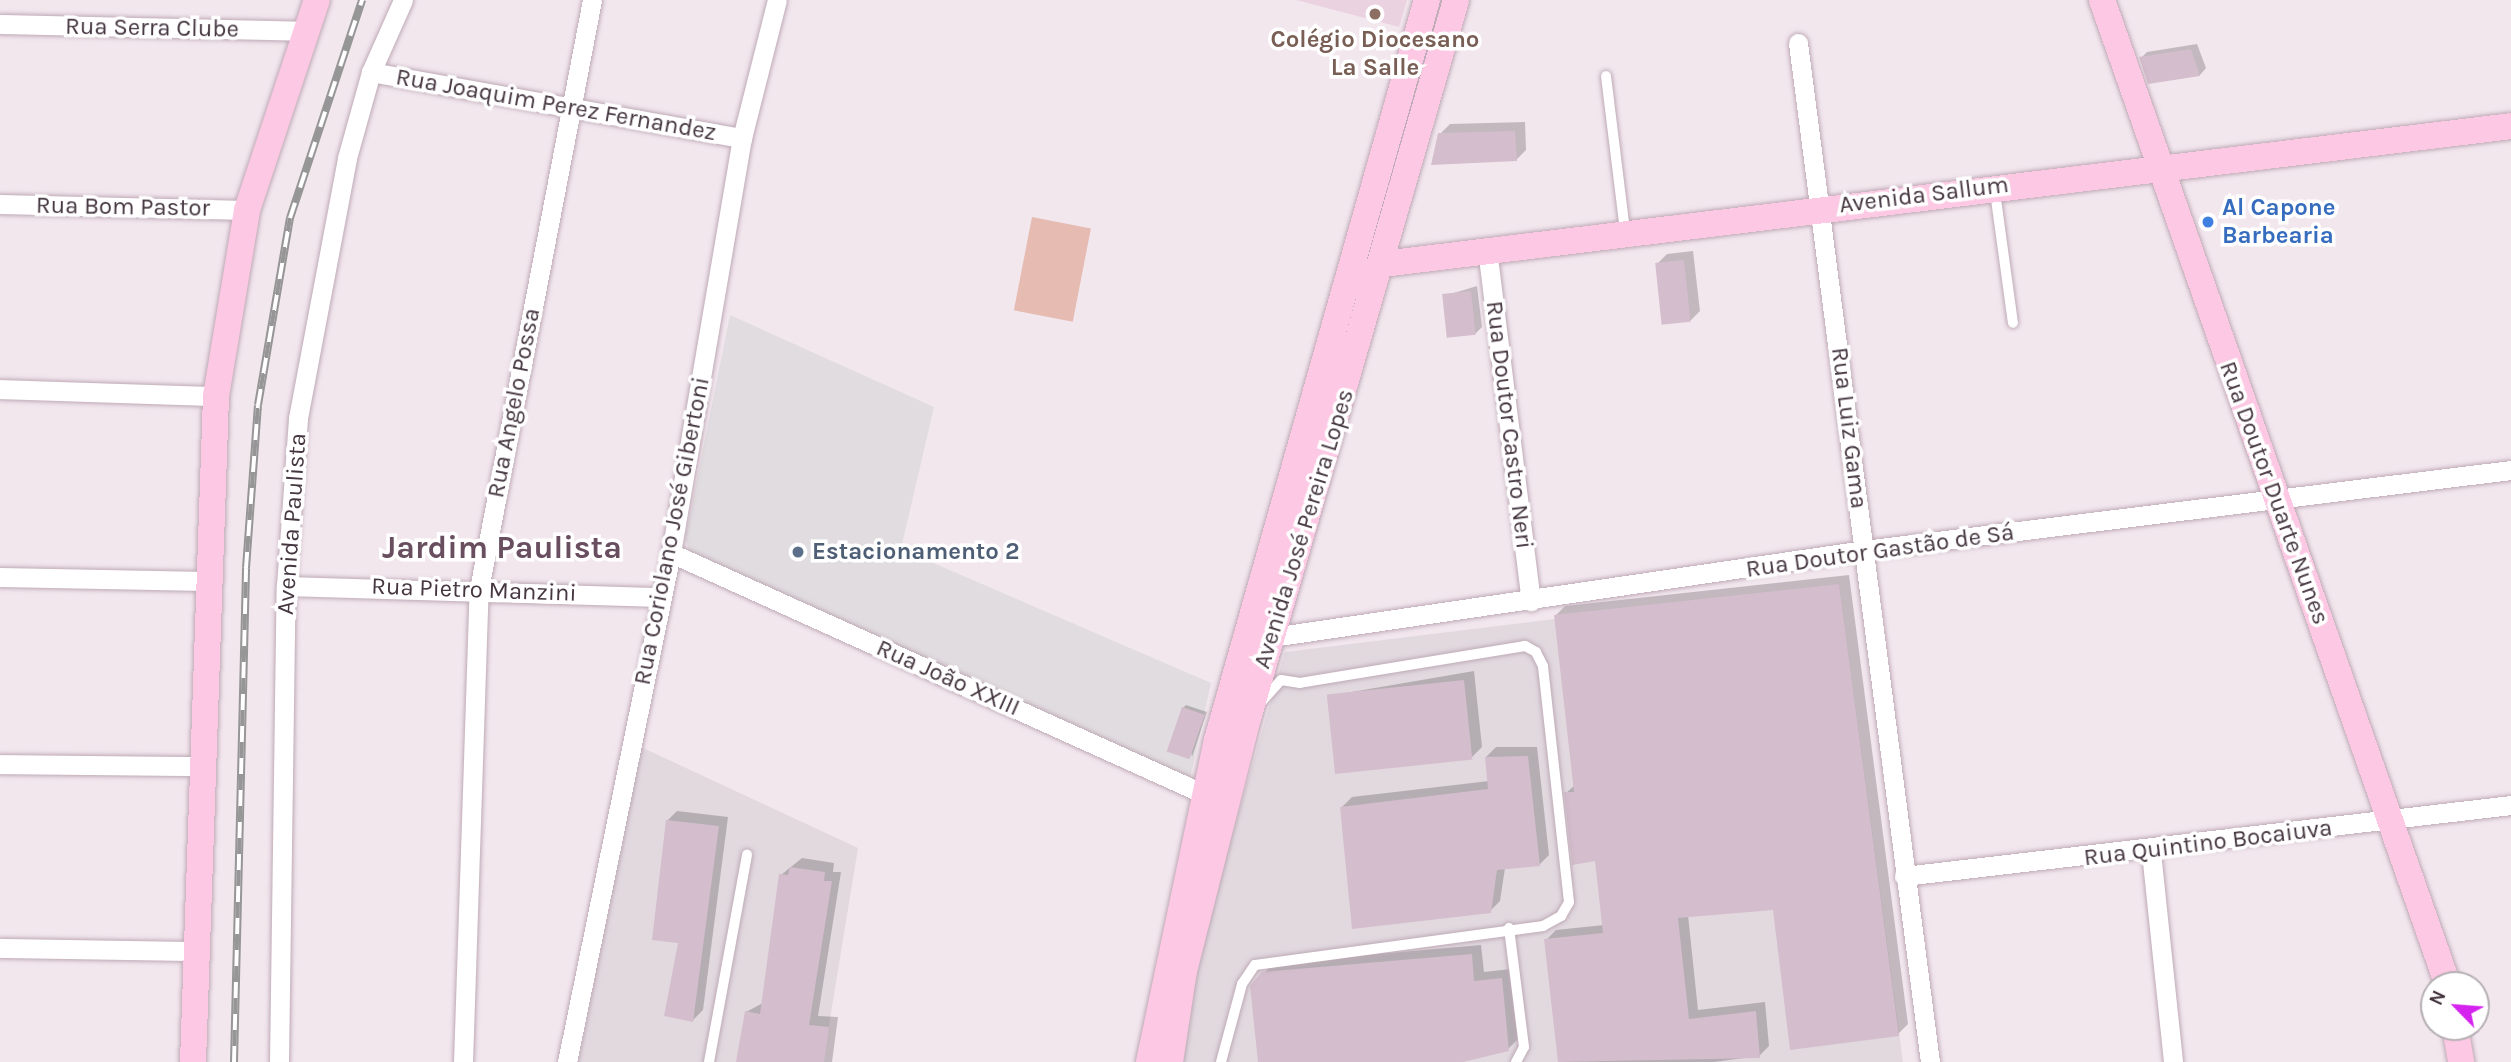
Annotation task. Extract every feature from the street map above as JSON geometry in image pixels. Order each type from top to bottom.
[{"type":"street","points":[[193,1062],[199,766],[216,396],[247,209],[304,31],[317,0]]},
{"type":"street","name":"Avenida Paulista","points":[[279,1062],[286,586],[310,331],[371,72],[403,0]]},
{"type":"street","name":"Rua Angelo Possa","points":[[463,1062],[479,589],[592,0]]},
{"type":"street","name":"Rua Coriolano José Gibertoni","points":[[567,1062],[671,553],[742,138],[778,0]]},
{"type":"street","points":[[771,34],[790,0]]},
{"type":"street","name":"Avenida José Pereira Lopes","points":[[1262,633],[1345,290],[1427,0]]},
{"type":"street","name":"Avenida José Pereira Lopes","points":[[1149,1062],[1237,712],[1383,264],[1456,0]]},
{"type":"street","name":"Rua Doutor Duarte Nunes","points":[[2102,0],[2276,502],[2393,821],[2443,971]]},
{"type":"street","name":"Rua Serra Clube","points":[[0,24],[304,31]]},
{"type":"street","name":"Rua Luiz Gama","points":[[1798,43],[1930,1062]]},
{"type":"street","name":"Rua Joaquim Perez Fernandez","points":[[371,72],[569,111],[742,138]]},
{"type":"street","name":"Avenida Sallum","points":[[1345,290],[1383,264],[1487,249],[1821,206],[2160,169],[2511,126]]},
{"type":"street","name":"Rua Bom Pastor","points":[[0,204],[247,209]]},
{"type":"street","name":"Rua Doutor Castro Neri","points":[[1487,249],[1531,601]]},
{"type":"street","points":[[0,389],[216,396]]},
{"type":"street","name":"Rua Doutor Gastão de Sá","points":[[1262,633],[1531,601],[1864,550],[2276,502],[2511,470]]},
{"type":"street","name":"Rua João XXIII","points":[[671,553],[1214,798]]},
{"type":"street","points":[[0,576],[206,581]]},
{"type":"street","name":"Rua Pietro Manzini","points":[[286,586],[479,589],[661,597]]},
{"type":"street","points":[[0,764],[199,766]]},
{"type":"street","name":"Avenida José Pereira Lopes","points":[[1170,1062],[1214,798]]},
{"type":"street","name":"Rua Quintino Bocaiuva","points":[[1904,876],[2151,852],[2511,805]]},
{"type":"street","points":[[2151,852],[2173,1062]]},
{"type":"street","points":[[0,948],[195,951]]},
{"type":"street","points":[[2457,1041],[2461,1062]]},
{"type":"lane","points":[[1606,76],[1625,231]]},
{"type":"lane","points":[[1994,186],[2012,323]]},
{"type":"lane","points":[[1221,1062],[1242,984],[1255,965],[1509,928],[1543,926],[1561,916],[1569,902],[1543,666],[1536,652],[1525,646],[1300,683],[1282,680],[1237,712]]},
{"type":"lane","points":[[709,1062],[747,854]]},
{"type":"lane","points":[[1509,928],[1524,1046],[1516,1062]]},
{"type":"shaded area","name":"Colégio Diocesano La Salle","points":[[1296,0],[1407,0],[1399,27]]},
{"type":"shaded area","points":[[1032,217],[1091,228],[1073,322],[1014,310]]},
{"type":"shaded area","name":"Estacionamento 2","points":[[730,315],[934,407],[901,549],[1211,683],[1189,783],[691,554],[685,539]]},
{"type":"shaded area","points":[[1839,584],[1903,1062],[1180,1062],[1206,925],[1285,652]]},
{"type":"shaded area","points":[[641,747],[858,848],[823,1062],[578,1062]]},
{"type":"building","points":[[2191,49],[2200,76],[2148,84],[2139,57]]},
{"type":"building","points":[[1515,131],[1517,161],[1431,165],[1438,133]]},
{"type":"building","points":[[1684,260],[1690,322],[1662,325],[1655,263]]},
{"type":"building","points":[[1471,291],[1476,335],[1447,338],[1442,294]]},
{"type":"building","points":[[1839,584],[1899,1036],[1790,1050],[1773,910],[1678,918],[1689,1019],[1756,1011],[1760,1058],[1558,1062],[1544,939],[1603,933],[1595,861],[1572,865],[1564,792],[1574,792],[1554,615]]},
{"type":"building","points":[[1464,680],[1472,760],[1335,774],[1327,694]]},
{"type":"building","points":[[1182,707],[1205,715],[1189,759],[1167,751]]},
{"type":"building","points":[[1528,756],[1540,866],[1497,870],[1491,913],[1352,929],[1340,807],[1488,789],[1485,757]]},
{"type":"building","points":[[666,820],[719,826],[693,1022],[664,1016],[678,943],[652,940]]},
{"type":"building","points":[[790,867],[825,872],[824,881],[832,881],[809,1025],[829,1027],[824,1062],[736,1062],[745,1011],[760,1014],[779,874],[788,875]]},
{"type":"building","points":[[1472,954],[1474,981],[1502,978],[1509,1051],[1463,1062],[1258,1062],[1250,986],[1262,972]]},
{"type":"railway","points":[[234,1062],[246,568],[258,405],[290,218],[362,0]]},
{"type":"place","name":"Colégio Diocesano La Salle","points":[[1375,14]]},
{"type":"place","name":"Al Capone Barbearia","points":[[2208,222]]},
{"type":"place","name":"Estacionamento 2","points":[[798,552]]},
{"type":"district","name":"Jardim Paulista","points":[[502,548]]}]
